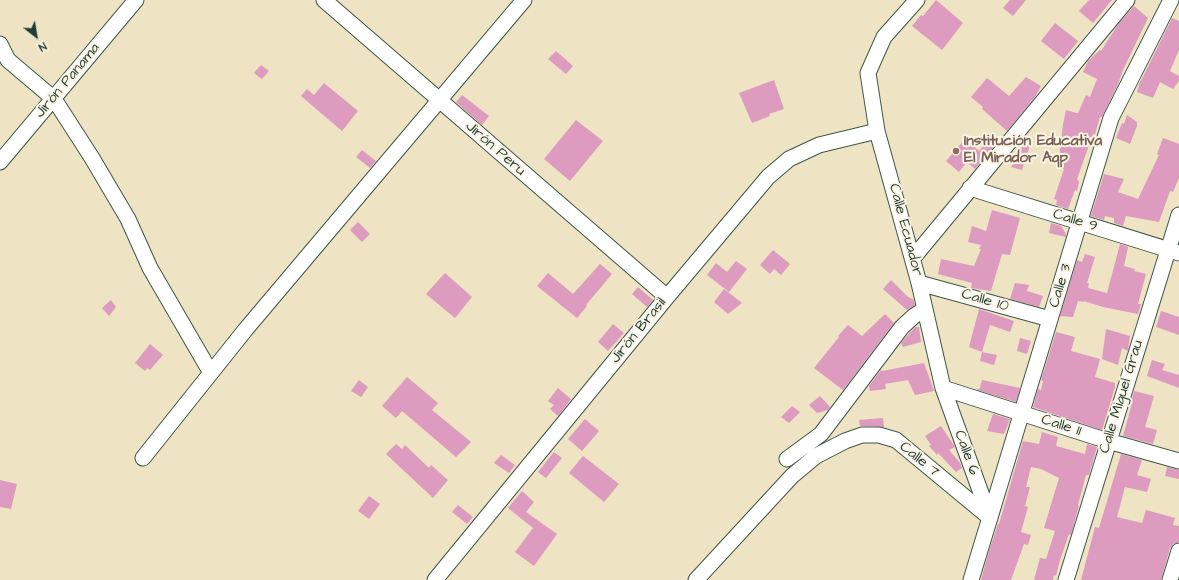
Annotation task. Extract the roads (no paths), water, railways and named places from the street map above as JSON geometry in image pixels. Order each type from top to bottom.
[{"type":"street","name":"Jirón Panama","points":[[0,162],[136,0]]},
{"type":"street","name":"Jirón Peru","points":[[324,0],[667,297]]},
{"type":"street","points":[[143,458],[246,330],[524,0]]},
{"type":"street","name":"Calle Ecuador","points":[[917,0],[884,37],[868,73],[877,131],[920,283],[943,388]]},
{"type":"street","points":[[913,258],[1127,0]]},
{"type":"street","name":"Calle 3","points":[[971,580],[1111,118],[1171,0]]},
{"type":"street","points":[[0,44],[8,60],[54,99],[92,158],[128,219],[150,268],[211,373]]},
{"type":"street","name":"Jirón Brasil","points":[[436,580],[667,297],[768,177],[789,159],[819,145],[877,131]]},
{"type":"street","name":"Calle 9","points":[[970,188],[1173,251]]},
{"type":"street","name":"Calle Miguel Grau","points":[[1066,580],[1108,441],[1173,251],[1179,216]]},
{"type":"street","name":"Calle 10","points":[[920,283],[1050,320]]},
{"type":"street","points":[[786,459],[821,434],[902,327],[914,316],[925,309]]},
{"type":"street","name":"Calle 11","points":[[943,388],[1108,441],[1179,461]]},
{"type":"street","name":"Calle 6","points":[[943,388],[990,518]]},
{"type":"street","points":[[821,434],[837,445]]},
{"type":"street","name":"Calle 7","points":[[696,580],[792,476],[816,456],[845,441],[862,435],[879,435],[896,440],[990,518]]},
{"type":"street","points":[[1170,580],[1179,551]]},
{"type":"place","name":"Institución Educativa El Mirador Aqp","points":[[956,151]]}]
